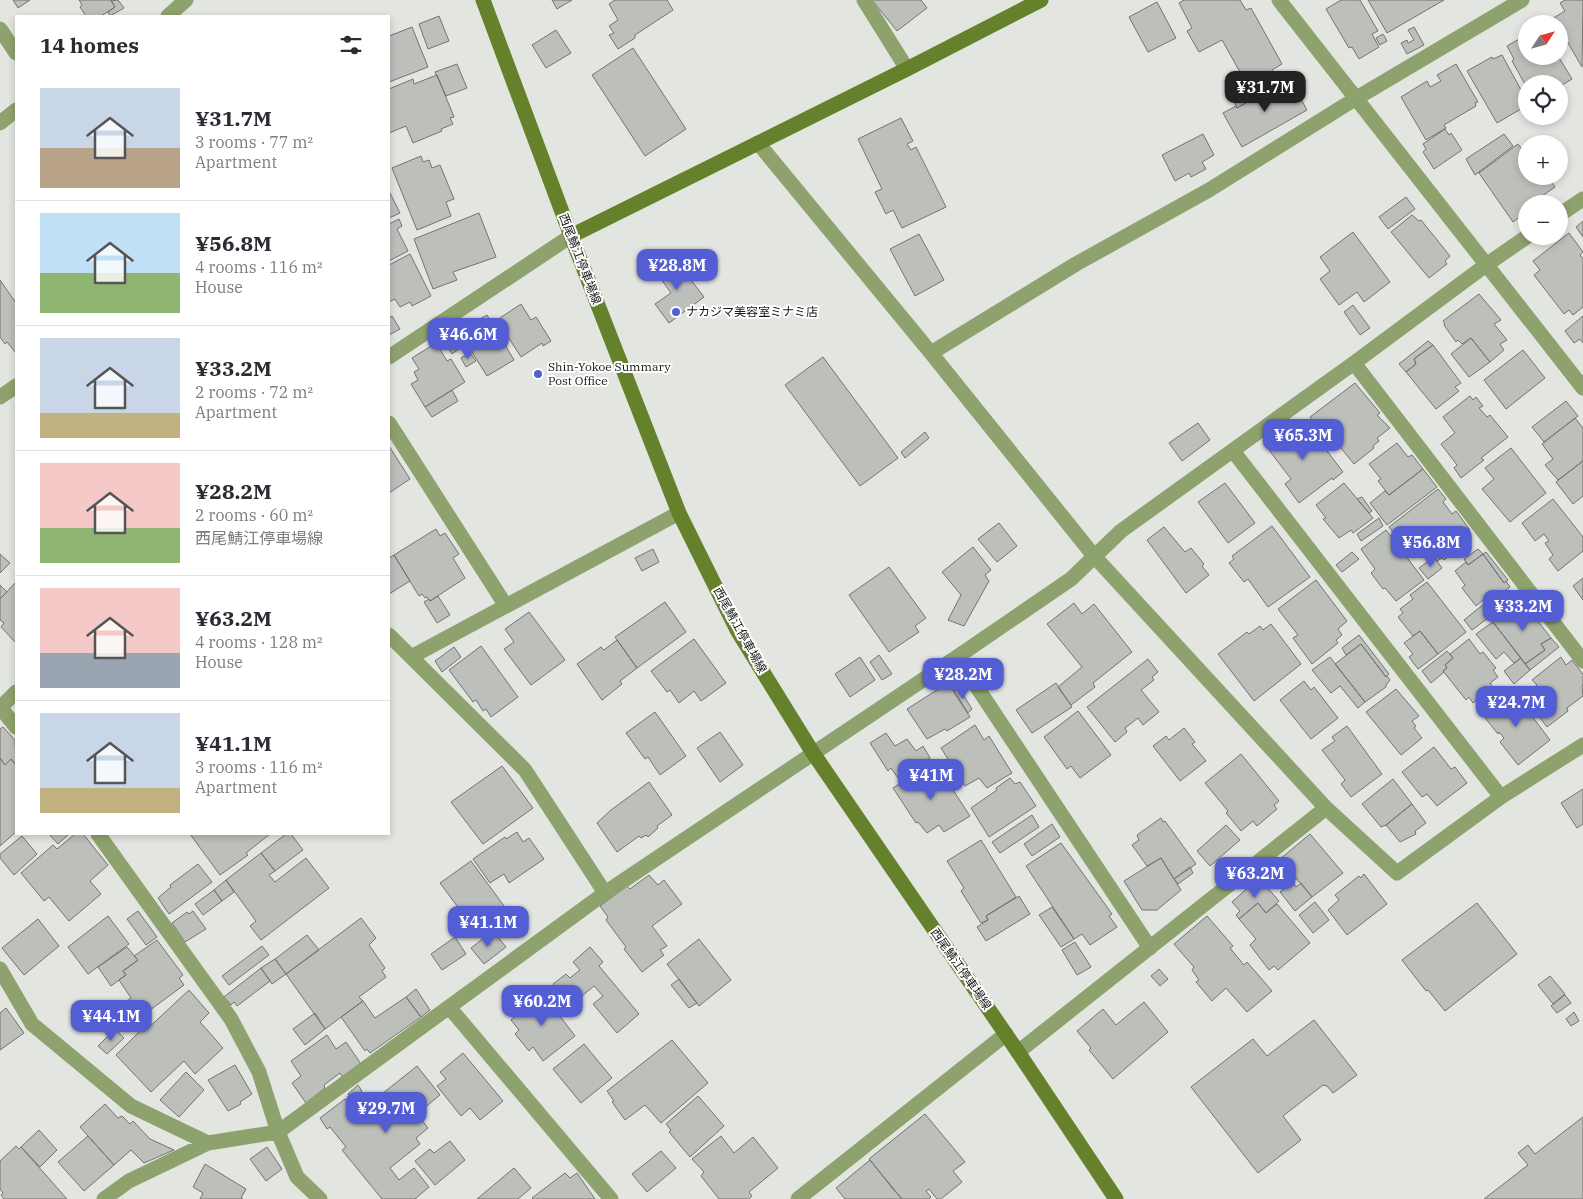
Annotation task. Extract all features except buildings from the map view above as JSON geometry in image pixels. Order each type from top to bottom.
[{"type":"main road","name":"西尾鯖江停車場線","points":[[482,0],[679,514],[737,630],[813,753],[1006,1034],[1116,1199]]},
{"type":"main road","points":[[571,236],[907,69],[1041,0]]},
{"type":"street","points":[[864,0],[907,69]]},
{"type":"street","points":[[1279,0],[1583,388]]},
{"type":"street","points":[[931,353],[1076,264],[1209,190],[1355,99],[1522,0]]},
{"type":"street","points":[[170,15],[186,7]]},
{"type":"street","points":[[0,28],[15,51]]},
{"type":"street","points":[[0,123],[15,111]]},
{"type":"street","points":[[758,143],[931,353],[1094,556],[1326,808],[1397,873],[1501,797],[1583,745]]},
{"type":"street","points":[[1568,209],[1583,199]]},
{"type":"street","points":[[390,356],[571,236]]},
{"type":"street","points":[[104,1199],[129,1181],[208,1143],[278,1132],[605,893],[957,657],[1071,578],[1121,531],[1518,243]]},
{"type":"street","points":[[1354,363],[1583,661]]},
{"type":"street","points":[[0,398],[15,387]]},
{"type":"street","points":[[390,425],[506,606]]},
{"type":"street","points":[[1233,451],[1501,797]]},
{"type":"street","points":[[411,657],[679,514]]},
{"type":"street","points":[[390,636],[525,770],[605,893]]},
{"type":"street","points":[[957,657],[1150,948]]},
{"type":"street","points":[[15,693],[0,708],[15,726]]},
{"type":"street","points":[[1018,1052],[1326,808]]},
{"type":"street","points":[[99,835],[231,1019],[260,1072],[278,1132],[297,1177],[320,1199]]},
{"type":"street","points":[[0,969],[32,1024],[132,1106],[208,1143]]},
{"type":"street","points":[[449,1006],[611,1199]]},
{"type":"street","points":[[798,1199],[1006,1034]]},
{"type":"place","name":"ナカジマ美容室ミナミ店","points":[[676,312]]},
{"type":"place","name":"Shin-Yokoe Summary Post Office","points":[[538,374]]}]
